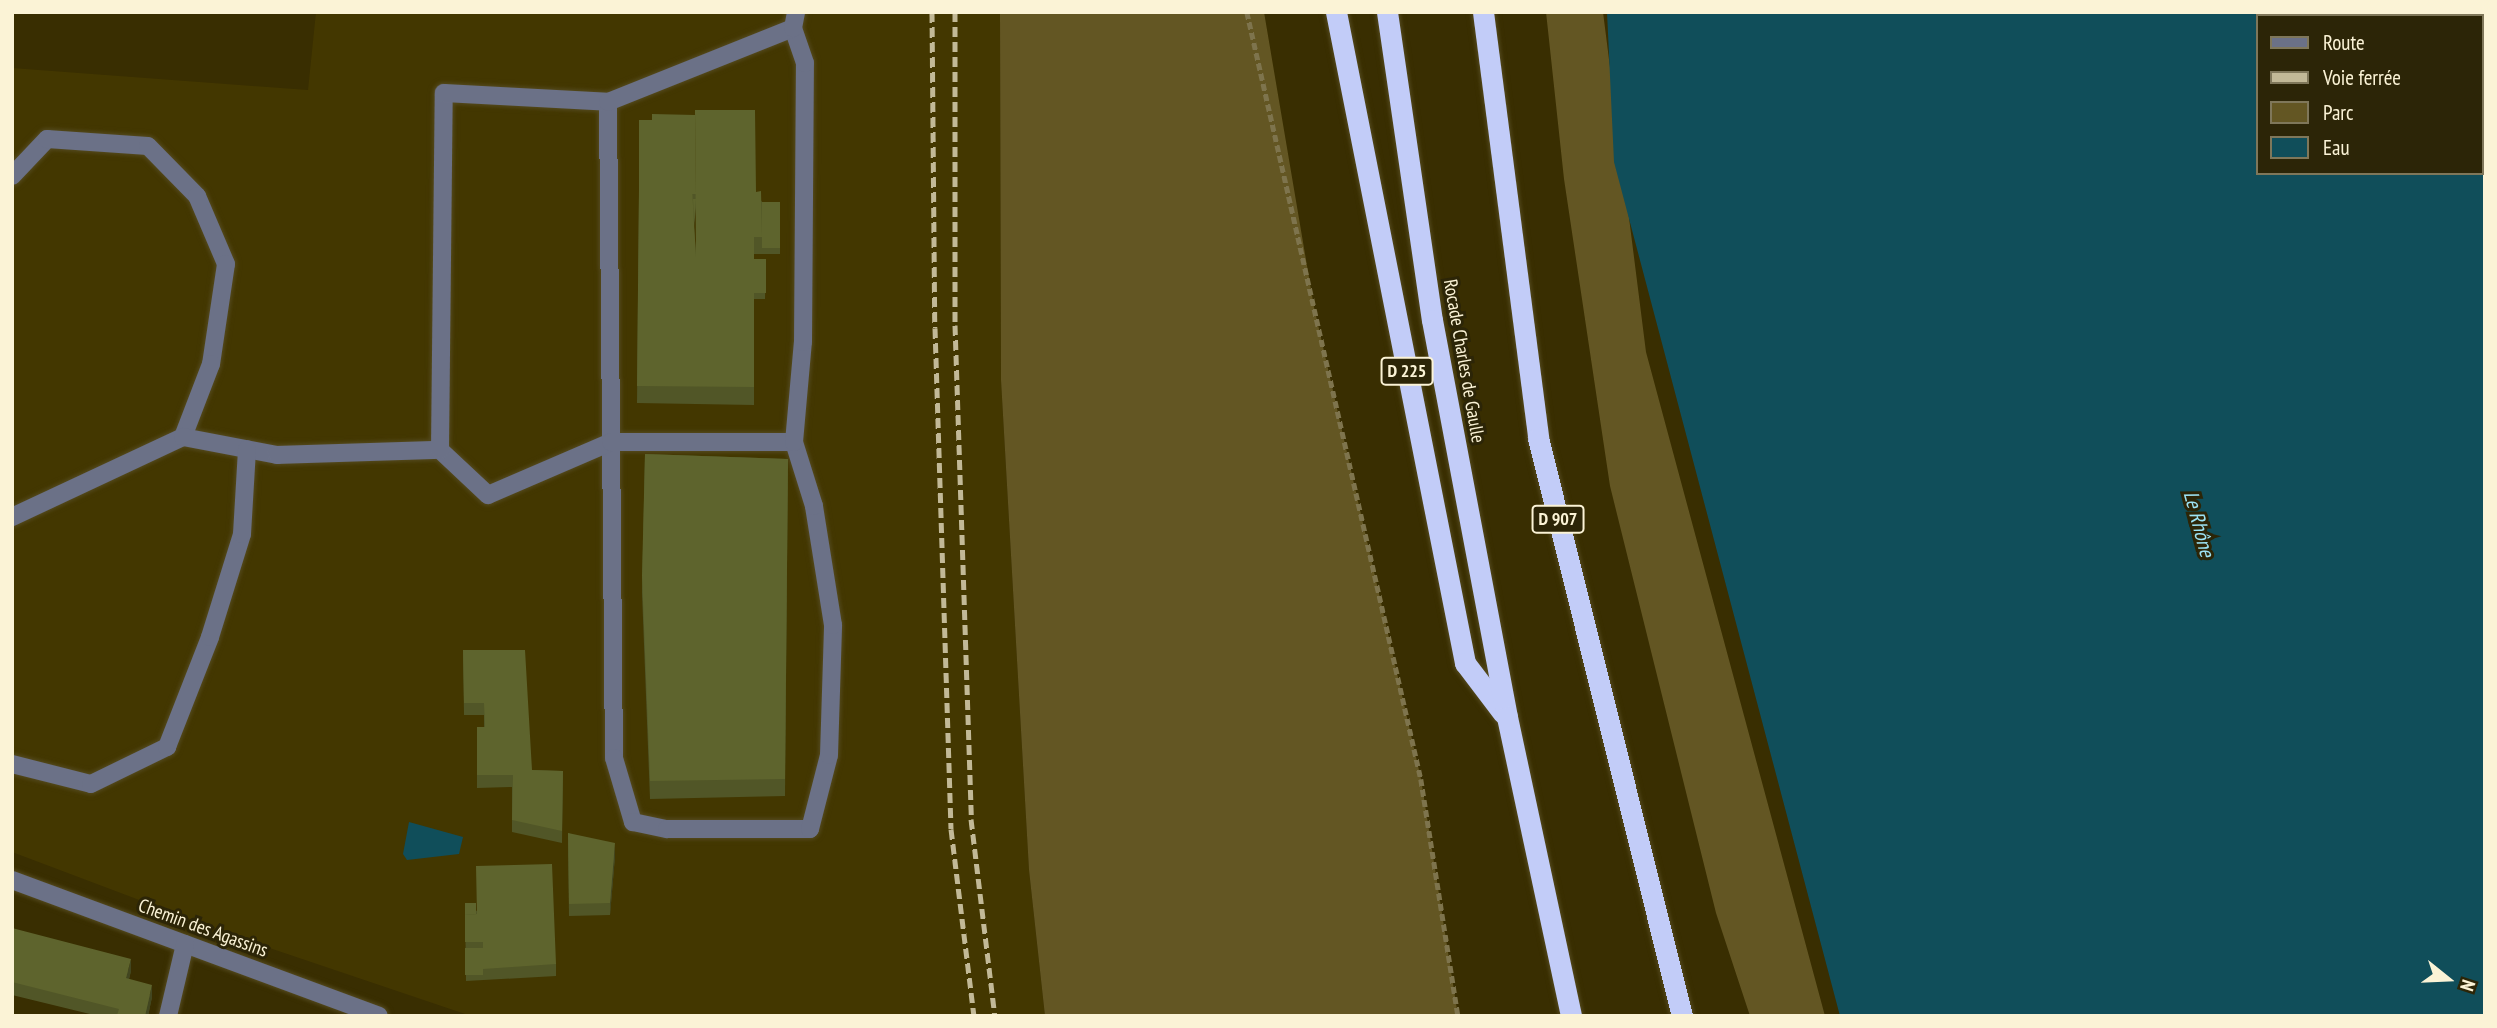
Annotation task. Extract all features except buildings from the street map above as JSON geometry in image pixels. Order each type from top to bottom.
[{"type":"highway","name":"D 225","points":[[1336,12],[1465,663],[1507,717]]},
{"type":"highway","name":"Rocade Charles de Gaulle","points":[[1387,12],[1433,320],[1507,717],[1571,1016]]},
{"type":"highway","name":"D 907","points":[[1483,12],[1538,438],[1682,1016]]},
{"type":"street","points":[[440,450],[444,93],[608,102],[795,20],[806,63],[803,342],[794,442],[814,506],[833,625],[829,755],[810,829],[667,830],[633,822],[614,758],[608,102]]},
{"type":"street","points":[[12,177],[47,139],[148,146],[197,196],[226,264],[211,364],[183,436]]},
{"type":"street","points":[[12,517],[183,436],[277,455],[440,450],[488,495],[611,442],[794,442]]},
{"type":"street","points":[[12,764],[91,784],[167,747],[210,637],[242,534],[247,449]]},
{"type":"street","name":"Chemin des Agassins","points":[[12,880],[375,1015]]},
{"type":"street","points":[[168,1016],[185,944]]},
{"type":"path","points":[[1247,12],[1421,779],[1458,1016]]},
{"type":"shaded area","points":[[316,12],[1000,12],[1001,380],[1029,870],[1045,1016],[471,1016],[240,938],[12,852],[12,68],[308,90]]},
{"type":"green space","points":[[1000,12],[1264,12],[1314,307],[1421,779],[1458,1016],[1045,1016],[1029,870],[1001,380]]},
{"type":"green space","points":[[1546,12],[1603,12],[1646,352],[1825,1016],[1750,1016],[1716,913],[1610,486],[1564,179]]},
{"type":"water","name":"Le Rhône","points":[[1607,12],[2485,12],[2485,1016],[1840,1016],[1614,162]]},
{"type":"water","points":[[409,822],[463,837],[459,854],[407,860],[403,854]]},
{"type":"railway","points":[[932,12],[935,328],[951,829],[974,1016]]},
{"type":"railway","points":[[955,12],[955,325],[971,819],[995,1016]]}]
